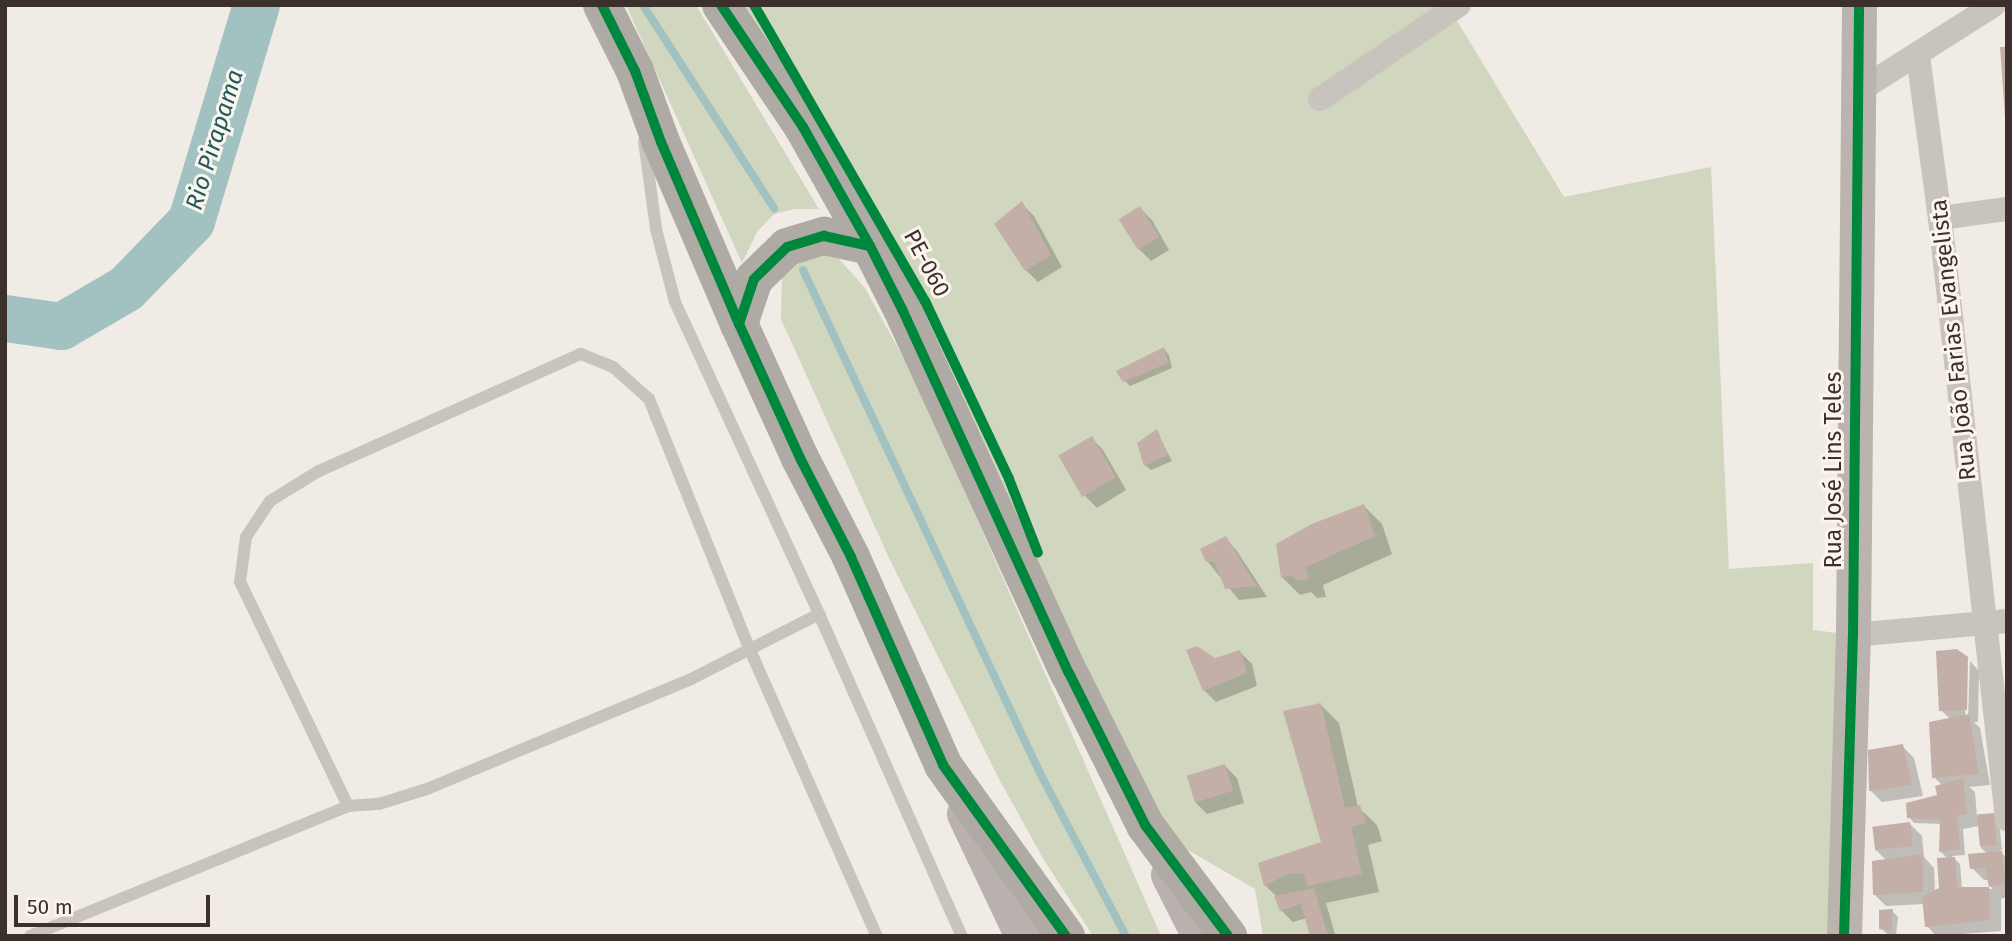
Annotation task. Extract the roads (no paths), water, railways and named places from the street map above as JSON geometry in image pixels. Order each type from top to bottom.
[{"type":"highway","points":[[602,5],[635,71],[660,142],[738,324],[850,557],[943,765],[1066,936]]},
{"type":"highway","name":"PE-060","points":[[721,5],[803,127],[870,246],[902,309],[1069,673],[1145,825],[1227,936]]},
{"type":"highway","points":[[738,324],[754,279],[787,247],[824,236],[870,246]]},
{"type":"main road","points":[[943,765],[1024,936]]},
{"type":"main road","points":[[1145,825],[1200,936]]},
{"type":"street","points":[[1320,99],[1459,5]]},
{"type":"street","name":"Rua José Lins Teles","points":[[1844,936],[1853,635],[1859,5]]},
{"type":"street","points":[[1857,92],[1919,56],[1994,5]]},
{"type":"street","name":"Rua João Farias Evangelista","points":[[1919,56],[1995,623],[2007,819]]},
{"type":"street","points":[[1940,218],[2007,209]]},
{"type":"street","points":[[1853,635],[1995,623]]},
{"type":"lane","points":[[635,71],[656,229],[674,302],[819,614],[962,936]]},
{"type":"lane","points":[[348,806],[240,582],[246,537],[270,501],[319,471],[581,354],[613,367],[649,399],[750,650],[877,936]]},
{"type":"lane","points":[[30,936],[348,806],[379,804],[427,789],[691,679],[819,614]]},
{"type":"waterway","name":"Rio Pirapama","points":[[5,318],[61,326],[126,288],[191,221],[256,5]]},
{"type":"waterway","points":[[643,5],[774,208]]},
{"type":"waterway","points":[[803,270],[1041,775],[1126,936]]}]
